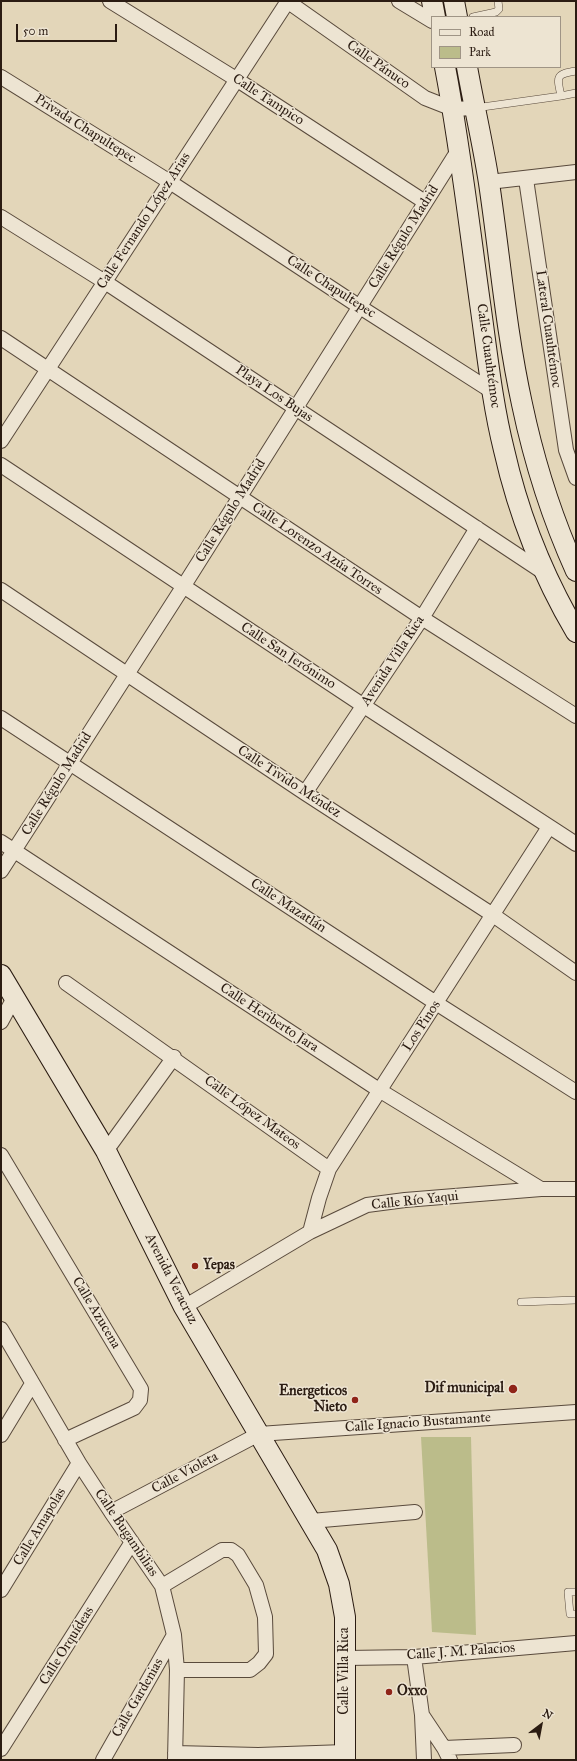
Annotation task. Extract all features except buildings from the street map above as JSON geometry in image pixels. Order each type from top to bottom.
[{"type":"main road","points":[[432,1],[435,16]]},
{"type":"main road","points":[[454,1],[457,16]]},
{"type":"main road","name":"Calle Cuauhtémoc","points":[[445,68],[453,109],[493,392],[503,449],[529,533],[546,574],[576,632]]},
{"type":"main road","name":"Calle Cuauhtémoc","points":[[467,68],[489,182],[507,320],[522,404],[536,462],[552,513],[576,571]]},
{"type":"main road","name":"Avenida Veracruz","points":[[1,975],[15,996],[106,1152],[184,1307],[327,1550],[339,1584]]},
{"type":"main road","name":"Calle Villa Rica","points":[[339,1584],[345,1617],[345,1756]]},
{"type":"street","name":"Calle Tampico","points":[[110,1],[236,79],[425,202]]},
{"type":"street","name":"Calle Fernando López Arias","points":[[1,441],[288,1]]},
{"type":"street","name":"Calle Pánuco","points":[[288,1],[425,98],[453,109],[475,108]]},
{"type":"street","points":[[399,1],[431,20]]},
{"type":"street","name":"Privada Chapultepec","points":[[1,77],[170,182]]},
{"type":"street","name":"Calle Régulo Madrid","points":[[1,871],[183,587],[459,149]]},
{"type":"street","points":[[489,182],[526,179],[576,172]]},
{"type":"street","name":"Lateral Cuauhtémoc","points":[[526,179],[576,478]]},
{"type":"street","name":"Calle Chapultepec","points":[[170,182],[360,307],[493,392]]},
{"type":"street","name":"Playa Los Bujas","points":[[1,217],[105,282],[546,574]]},
{"type":"street","name":"Calle Lorenzo Azúa Torres","points":[[1,338],[422,618],[576,716]]},
{"type":"street","name":"Calle San Jerónimo","points":[[1,465],[183,587],[576,844]]},
{"type":"street","name":"Avenida Villa Rica","points":[[305,793],[422,618],[477,528]]},
{"type":"street","name":"Calle Tivido Méndez","points":[[1,590],[305,793],[493,915],[576,973]]},
{"type":"street","name":"Calle Mazatlán","points":[[1,718],[69,764],[436,1003],[576,1092]]},
{"type":"street","name":"Los Pinos","points":[[310,1232],[319,1198],[329,1169],[549,827]]},
{"type":"street","name":"Calle Heriberto Jara","points":[[1,842],[379,1090],[541,1189]]},
{"type":"street","name":"Calle López Mateos","points":[[66,982],[174,1057],[329,1169]]},
{"type":"street","points":[[1,1022],[15,996]]},
{"type":"street","points":[[106,1152],[174,1057]]},
{"type":"street","name":"Calle Azucena","points":[[1,1155],[141,1389],[140,1400],[134,1408],[65,1440]]},
{"type":"street","name":"Calle Río Yaqui","points":[[184,1307],[310,1232],[367,1205],[405,1200],[541,1189],[576,1189]]},
{"type":"street","name":"Calle Bugambilias","points":[[1,1329],[79,1463],[162,1586],[174,1635],[177,1670],[175,1756]]},
{"type":"street","points":[[1,1435],[32,1384]]},
{"type":"street","name":"Calle Ignacio Bustamante","points":[[259,1434],[576,1412]]},
{"type":"street","name":"Calle Violeta","points":[[111,1512],[259,1434]]},
{"type":"street","name":"Calle Amapolas","points":[[1,1590],[79,1463]]},
{"type":"street","points":[[311,1522],[415,1512]]},
{"type":"street","name":"Calle Orquídeas","points":[[1,1749],[132,1542]]},
{"type":"street","points":[[162,1586],[222,1550],[230,1550],[238,1555],[256,1585],[265,1617],[266,1654],[259,1664],[250,1670],[177,1670]]},
{"type":"street","name":"Calle Gardenias","points":[[103,1760],[174,1635]]},
{"type":"street","name":"Calle J. M. Palacios","points":[[346,1658],[414,1656],[576,1643]]},
{"type":"street","points":[[414,1656],[422,1714],[424,1760]]},
{"type":"street","points":[[422,1714],[447,1754],[514,1745]]},
{"type":"street","points":[[175,1756],[345,1756]]},
{"type":"lane","points":[[478,16],[496,12],[499,9],[498,1]]},
{"type":"lane","points":[[561,96],[557,80],[559,76],[563,73],[576,71]]},
{"type":"lane","points":[[475,108],[576,93]]},
{"type":"lane","points":[[521,1302],[576,1300]]},
{"type":"lane","points":[[576,1592],[568,1592],[570,1614],[576,1614]]},
{"type":"green space","points":[[421,1437],[471,1437],[476,1635],[432,1632]]},
{"type":"place","name":"Yepas","points":[[195,1266]]},
{"type":"place","name":"Dif municipal","points":[[513,1389]]},
{"type":"place","name":"Energeticos Nieto","points":[[355,1400]]},
{"type":"place","name":"Oxxo","points":[[389,1692]]}]
